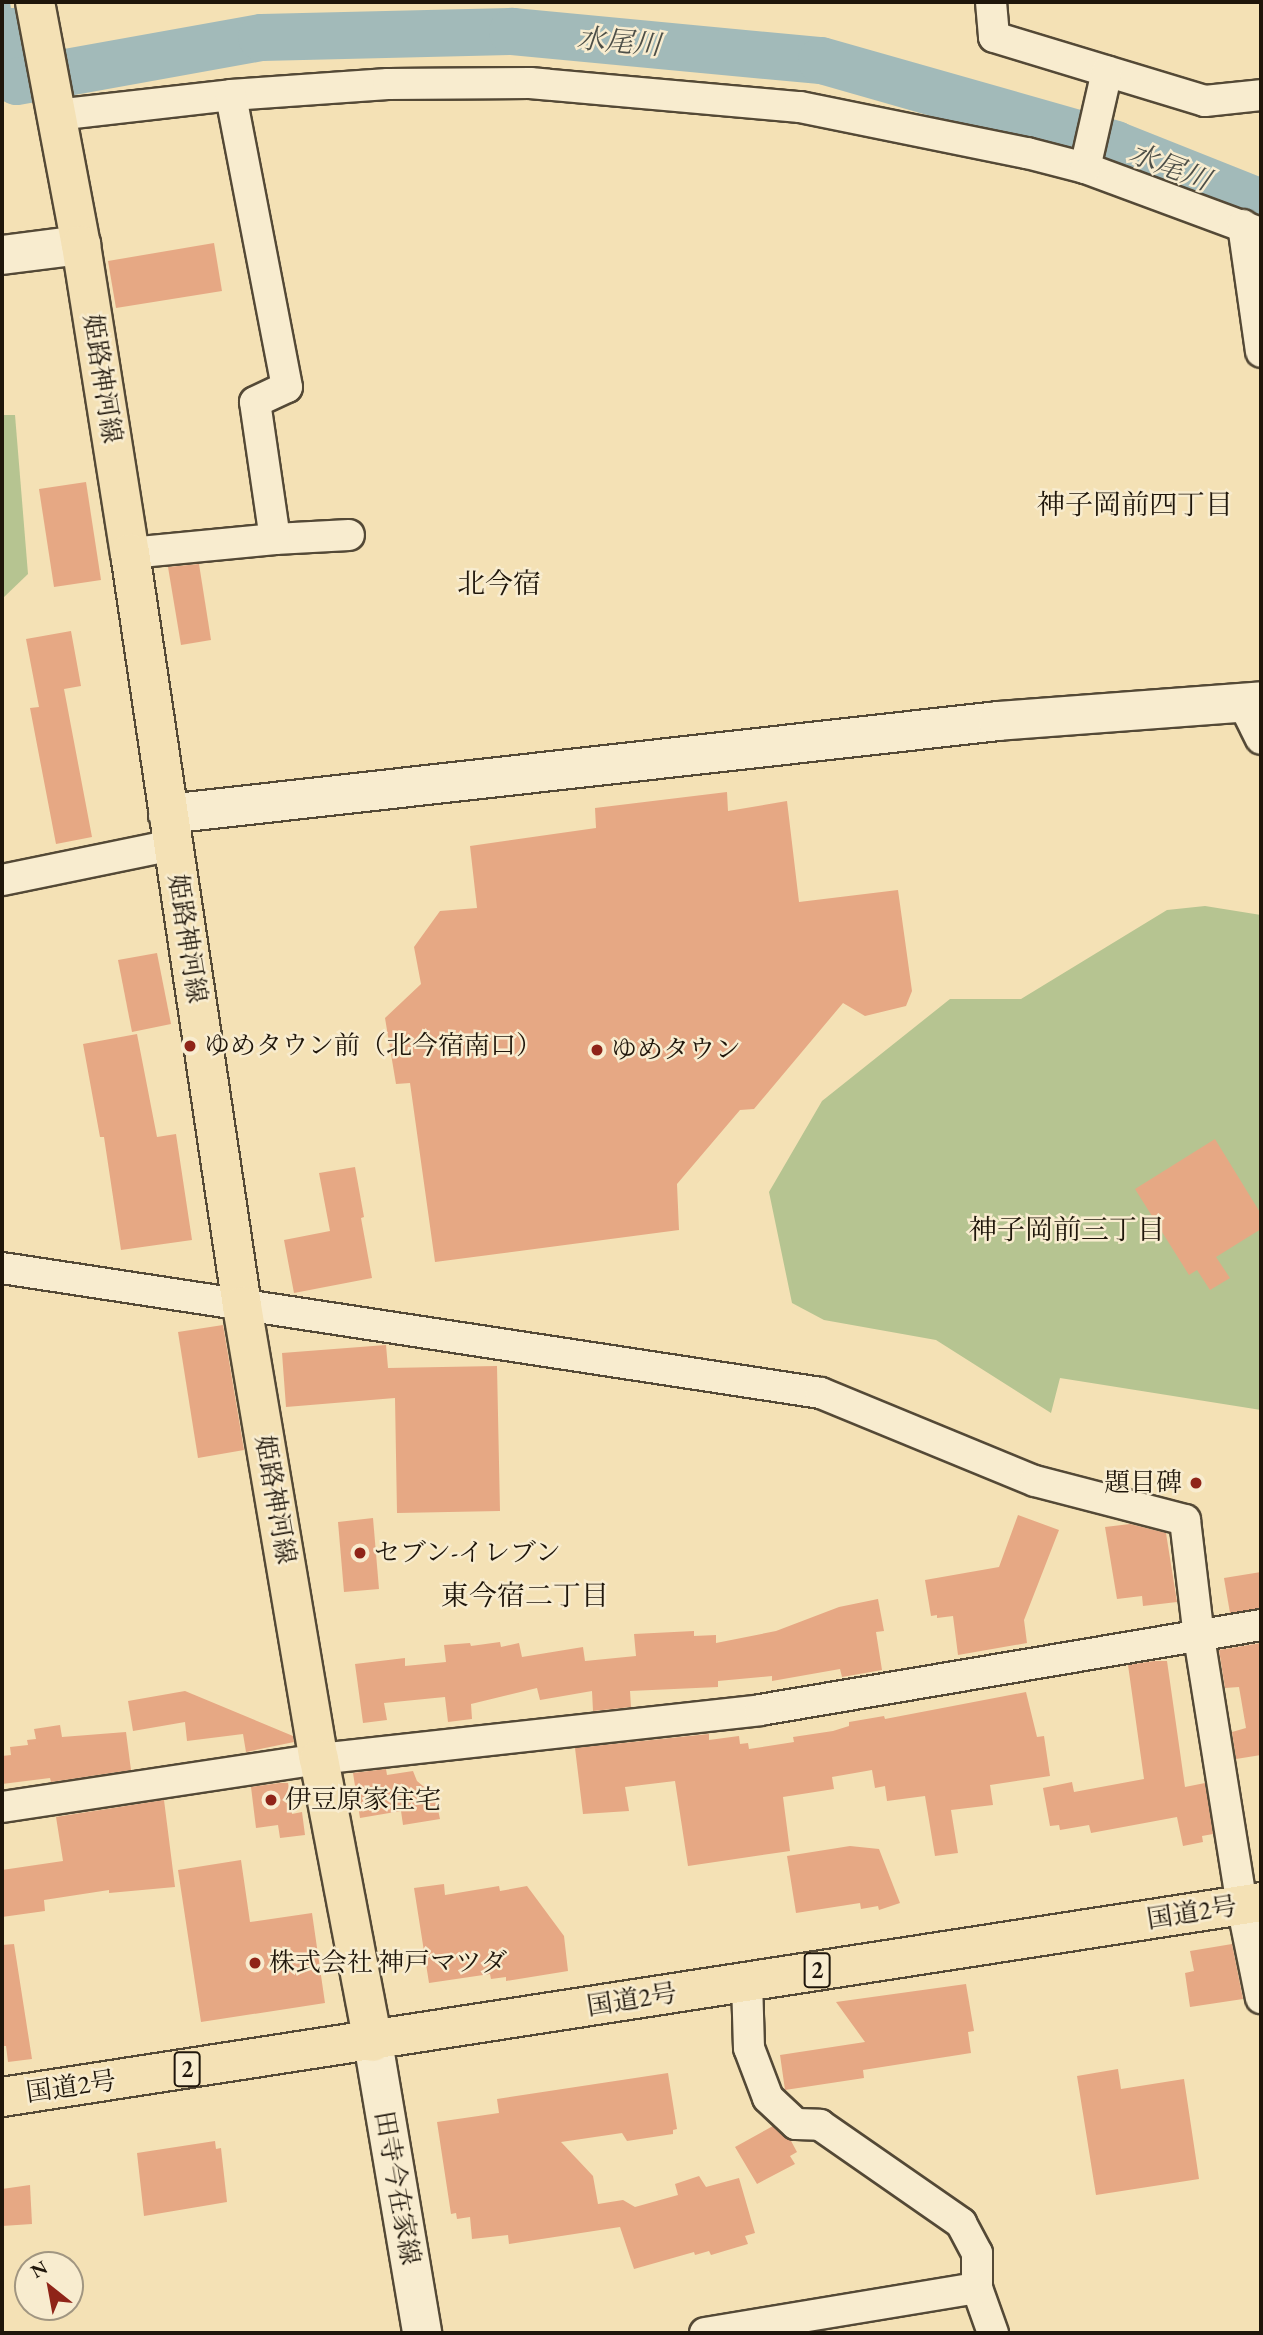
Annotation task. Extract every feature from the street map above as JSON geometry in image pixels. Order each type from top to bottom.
[{"type":"main road","name":"姫路神河線","points":[[36,6],[81,245],[130,553],[242,1306],[319,1759],[373,2042]]},
{"type":"main road","name":"国道2号","points":[[2,2097],[373,2042],[747,1981],[1252,1904]]},
{"type":"street","points":[[991,2],[994,37],[1205,101],[1261,95]]},
{"type":"street","points":[[1085,168],[1107,71]]},
{"type":"street","points":[[55,110],[388,84],[543,84],[800,107],[1027,153],[1085,168],[1252,229],[1261,352]]},
{"type":"street","points":[[231,95],[287,387],[255,402],[275,539]]},
{"type":"street","points":[[2,255],[81,245]]},
{"type":"street","points":[[130,553],[349,535]]},
{"type":"street","points":[[2,880],[170,829],[998,721],[1252,702],[1261,739]]},
{"type":"street","points":[[2,1268],[821,1393],[1035,1481],[1185,1520],[1199,1637],[1252,1904],[1261,1998]]},
{"type":"street","points":[[2,1807],[319,1759],[760,1710],[1261,1625]]},
{"type":"street","points":[[747,1981],[750,2048],[768,2098],[796,2124],[820,2125],[961,2223],[976,2253],[977,2288],[993,2333]]},
{"type":"street","name":"田寺今在家線","points":[[373,2042],[422,2333]]},
{"type":"street","points":[[705,2333],[977,2288]]},
{"type":"green space","points":[[2,415],[15,415],[28,574],[2,599]]},
{"type":"green space","points":[[1205,906],[1261,915],[1261,1410],[1060,1378],[1051,1413],[936,1340],[824,1320],[792,1303],[769,1192],[822,1101],[950,999],[1021,999],[1167,910]]},
{"type":"building","points":[[214,243],[222,291],[116,308],[108,261]]},
{"type":"building","points":[[86,482],[101,580],[54,587],[39,489]]},
{"type":"building","points":[[199,564],[211,640],[181,645],[168,567]]},
{"type":"building","points":[[71,631],[81,686],[64,689],[92,837],[56,844],[30,708],[39,707],[26,639]]},
{"type":"building","name":"ゆめタウン","points":[[727,792],[728,811],[787,801],[799,902],[898,890],[912,991],[906,1006],[865,1016],[843,1003],[754,1109],[740,1110],[677,1184],[679,1230],[435,1262],[410,1083],[396,1084],[385,1018],[421,984],[414,947],[440,911],[477,908],[470,846],[596,828],[595,808]]},
{"type":"building","points":[[157,953],[171,1024],[132,1032],[118,960]]},
{"type":"building","points":[[137,1034],[157,1137],[176,1134],[192,1240],[121,1250],[104,1137],[100,1137],[83,1044]]},
{"type":"building","points":[[1215,1139],[1261,1214],[1261,1229],[1216,1257],[1230,1278],[1210,1290],[1197,1270],[1189,1275],[1135,1189]]},
{"type":"building","points":[[355,1167],[372,1278],[294,1293],[284,1240],[330,1231],[319,1173]]},
{"type":"building","points":[[223,1325],[244,1450],[198,1458],[178,1332]]},
{"type":"building","points":[[386,1345],[388,1368],[497,1366],[500,1511],[397,1513],[395,1398],[286,1407],[282,1353]]},
{"type":"building","points":[[1018,1515],[1059,1530],[1024,1620],[1027,1643],[958,1655],[953,1616],[931,1616],[925,1580],[999,1567]]},
{"type":"building","points":[[373,1518],[379,1589],[344,1592],[338,1522]]},
{"type":"building","points":[[1130,1524],[1166,1533],[1177,1602],[1143,1606],[1142,1596],[1117,1599],[1105,1527]]},
{"type":"building","points":[[1261,1572],[1261,1608],[1230,1613],[1224,1578]]},
{"type":"building","points":[[878,1599],[884,1631],[876,1632],[882,1670],[842,1677],[840,1669],[772,1681],[772,1676],[718,1681],[718,1687],[630,1691],[631,1707],[593,1711],[592,1691],[540,1700],[537,1688],[471,1704],[472,1719],[448,1722],[445,1697],[384,1703],[387,1720],[363,1723],[355,1664],[405,1658],[405,1666],[446,1662],[444,1645],[470,1643],[471,1646],[500,1642],[501,1647],[519,1643],[522,1657],[583,1647],[585,1661],[636,1656],[634,1634],[694,1631],[694,1636],[716,1635],[716,1643],[776,1631],[839,1607]]},
{"type":"building","points":[[1261,1643],[1261,1755],[1236,1759],[1232,1732],[1246,1728],[1239,1687],[1225,1688],[1219,1650]]},
{"type":"building","points":[[1167,1661],[1185,1787],[1205,1783],[1213,1834],[1202,1836],[1203,1842],[1183,1846],[1177,1817],[1091,1833],[1089,1825],[1060,1830],[1059,1825],[1050,1826],[1043,1788],[1072,1782],[1074,1792],[1144,1779],[1128,1665]]},
{"type":"building","points":[[185,1691],[293,1736],[294,1742],[246,1752],[243,1734],[187,1741],[185,1722],[133,1731],[128,1701]]},
{"type":"building","points":[[1026,1692],[1037,1737],[1044,1736],[1050,1776],[990,1785],[993,1805],[951,1810],[958,1853],[935,1856],[925,1796],[887,1801],[885,1786],[875,1788],[872,1770],[832,1777],[834,1789],[783,1797],[790,1851],[688,1866],[675,1781],[625,1787],[629,1811],[583,1814],[575,1748],[709,1734],[709,1740],[739,1736],[740,1744],[748,1743],[749,1749],[794,1742],[793,1737],[833,1731],[849,1726],[849,1722],[884,1716],[885,1719]]},
{"type":"building","points":[[60,1725],[62,1737],[126,1732],[131,1770],[51,1782],[50,1778],[2,1784],[2,1756],[11,1755],[10,1747],[28,1745],[27,1740],[36,1739],[34,1729]]},
{"type":"building","points":[[386,1769],[387,1775],[413,1771],[417,1781],[435,1796],[440,1819],[403,1825],[401,1811],[360,1818],[353,1773]]},
{"type":"building","name":"伊豆原家住宅","points":[[288,1783],[292,1814],[302,1812],[305,1835],[280,1838],[278,1825],[256,1828],[251,1787]]},
{"type":"building","points":[[164,1800],[175,1887],[109,1893],[109,1890],[44,1900],[45,1911],[2,1917],[2,1870],[63,1861],[56,1817]]},
{"type":"building","points":[[850,1846],[879,1849],[900,1903],[879,1910],[878,1906],[861,1909],[860,1903],[796,1913],[787,1856]]},
{"type":"building","name":"株式会社 神戸マツダ","points":[[241,1860],[250,1922],[312,1913],[325,2003],[201,2022],[178,1870]]},
{"type":"building","points":[[444,1884],[445,1895],[499,1886],[500,1891],[527,1886],[564,1936],[568,1971],[506,1981],[506,1977],[491,1979],[490,1974],[429,1983],[414,1888]]},
{"type":"building","points":[[14,1944],[32,2059],[8,2062],[6,2046],[2,2046],[2,1945]]},
{"type":"building","points":[[1232,1944],[1243,1999],[1190,2007],[1185,1973],[1194,1971],[1190,1951]]},
{"type":"building","points":[[966,1984],[974,2031],[968,2032],[971,2053],[863,2070],[864,2078],[785,2090],[780,2055],[865,2042],[836,2002]]},
{"type":"building","points":[[1118,2069],[1121,2089],[1184,2079],[1199,2179],[1096,2195],[1077,2076]]},
{"type":"building","points":[[668,2073],[677,2129],[673,2130],[673,2134],[627,2141],[622,2133],[561,2142],[593,2176],[598,2204],[623,2200],[635,2207],[678,2195],[675,2184],[699,2176],[706,2187],[739,2178],[755,2233],[745,2236],[748,2244],[711,2255],[709,2251],[695,2255],[694,2252],[634,2269],[620,2227],[509,2244],[508,2235],[472,2239],[470,2217],[457,2219],[456,2213],[451,2214],[437,2122],[499,2113],[497,2099]]},
{"type":"building","points":[[773,2126],[790,2139],[797,2152],[790,2156],[795,2164],[757,2184],[735,2147]]},
{"type":"building","points":[[215,2141],[216,2149],[221,2148],[227,2202],[144,2216],[137,2153]]},
{"type":"building","points":[[30,2185],[32,2224],[2,2226],[2,2189]]},
{"type":"waterway","points":[[6,2],[10,31]]},
{"type":"waterway","name":"水尾川","points":[[2,33],[10,31],[16,81],[261,37],[512,31],[821,60],[1115,144],[1261,202]]},
{"type":"place","name":"ゆめタウン前（北今宿南口）","points":[[190,1046]]},
{"type":"place","name":"ゆめタウン","points":[[597,1050]]},
{"type":"place","name":"題目碑","points":[[1196,1483]]},
{"type":"place","name":"セブン-イレブン","points":[[360,1553]]},
{"type":"place","name":"伊豆原家住宅","points":[[271,1800]]},
{"type":"place","name":"株式会社 神戸マツダ","points":[[255,1963]]},
{"type":"district","name":"神子岡前四丁目","points":[[1135,504]]},
{"type":"district","name":"北今宿","points":[[499,583]]},
{"type":"district","name":"神子岡前三丁目","points":[[1067,1229]]},
{"type":"district","name":"東今宿二丁目","points":[[525,1595]]}]
